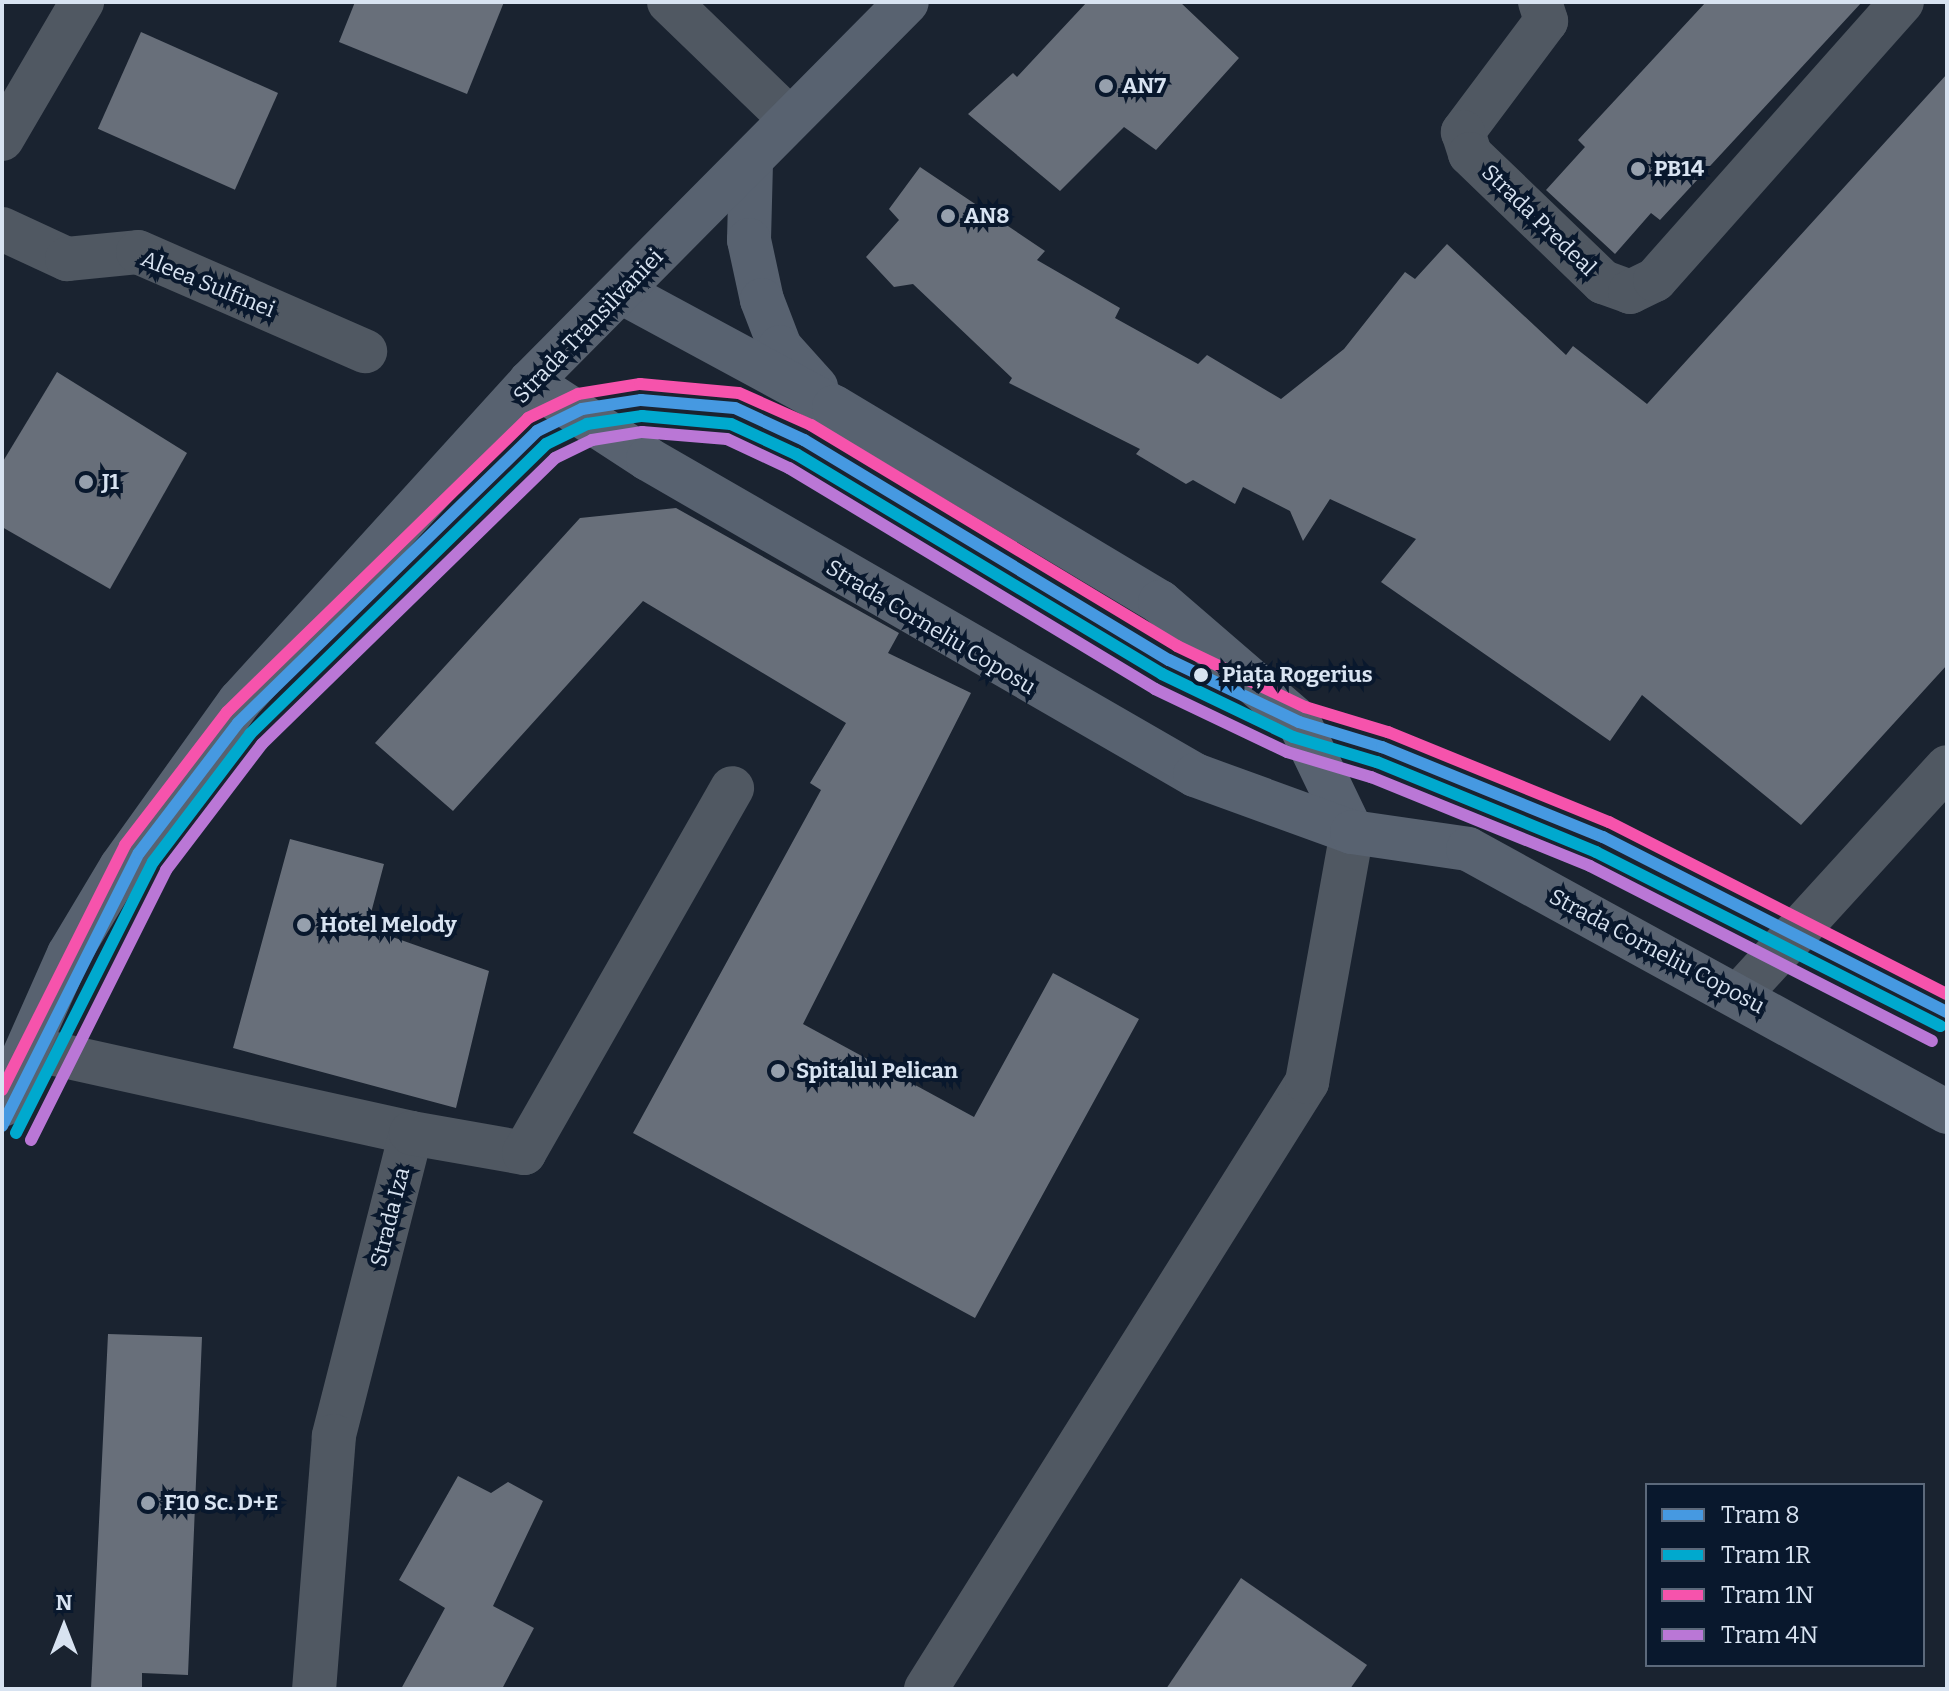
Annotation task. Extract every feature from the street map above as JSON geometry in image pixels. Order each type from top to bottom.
[{"type":"main road","name":"Strada Transilvaniei","points":[[2,1105],[69,954],[205,746],[530,382],[751,163],[790,119],[907,2]]},
{"type":"main road","points":[[751,163],[749,240],[762,300],[780,347],[834,407]]},
{"type":"main road","points":[[621,292],[834,407],[1198,630],[1299,722],[1352,832]]},
{"type":"main road","name":"Strada Corneliu Coposu","points":[[530,382],[627,447],[1063,704],[1195,775],[1352,832],[1468,849],[1740,994],[1947,1112]]},
{"type":"street","points":[[2,139],[82,2]]},
{"type":"street","points":[[669,2],[790,119]]},
{"type":"street","name":"Strada Predeal","points":[[1540,2],[1546,21],[1463,132],[1470,154],[1603,282],[1630,292],[1655,280],[1902,2]]},
{"type":"street","name":"Aleea Sulfinei","points":[[2,229],[67,259],[138,252],[365,351]]},
{"type":"street","points":[[1740,994],[1947,767]]},
{"type":"street","points":[[28,1048],[411,1133],[524,1153],[732,788]]},
{"type":"street","points":[[926,1689],[1307,1082],[1352,832]]},
{"type":"street","name":"Strada Iza","points":[[314,1689],[334,1436],[411,1133]]},
{"type":"building","points":[[355,2],[504,2],[467,94],[339,42]]},
{"type":"building","name":"AN7","points":[[1087,2],[1180,2],[1239,58],[1156,150],[1124,127],[1060,191],[968,114],[1013,73],[1017,77]]},
{"type":"building","name":"PB14","points":[[1706,2],[1862,2],[1660,220],[1651,213],[1615,254],[1546,190],[1585,147],[1578,140]]},
{"type":"building","points":[[141,32],[278,93],[235,190],[98,129]]},
{"type":"building","points":[[1947,74],[1947,665],[1801,825],[1642,695],[1610,741],[1381,582],[1416,539],[1330,499],[1303,541],[1290,511],[1243,487],[1235,504],[1193,480],[1186,484],[1136,454],[1140,449],[1009,383],[1012,378],[913,284],[894,287],[866,257],[899,220],[889,209],[920,167],[1045,251],[1037,260],[1120,308],[1115,318],[1198,364],[1207,355],[1281,399],[1344,349],[1405,272],[1415,279],[1447,244],[1566,355],[1573,346],[1647,404]]},
{"type":"building","name":"J1","points":[[57,372],[187,453],[110,589],[2,527],[2,463]]},
{"type":"building","points":[[676,508],[899,633],[888,653],[971,693],[803,1024],[974,1117],[1053,973],[1139,1019],[975,1318],[633,1133],[821,790],[810,783],[846,723],[643,601],[453,811],[375,743],[580,518]]},
{"type":"building","points":[[290,839],[384,864],[367,928],[489,971],[456,1108],[233,1048]]},
{"type":"building","name":"F10 Sc. D+E","points":[[108,1334],[202,1337],[188,1675],[142,1673],[142,1689],[91,1689]]},
{"type":"building","points":[[458,1476],[491,1493],[508,1482],[543,1501],[493,1606],[534,1628],[502,1689],[401,1689],[445,1608],[399,1580]]},
{"type":"building","points":[[1241,1578],[1367,1665],[1350,1689],[1166,1689]]},
{"type":"tram line","name":"1N","points":[[2,1090],[125,845],[227,712],[528,418],[578,394],[640,384],[739,393],[811,425],[1177,646],[1305,707],[1388,732],[1609,822],[1947,994]]},
{"type":"tram line","name":"8","points":[[2,1126],[139,853],[238,723],[537,431],[582,409],[641,400],[735,408],[804,440],[1169,660],[1299,722],[1382,747],[1603,837],[1947,1012]]},
{"type":"tram line","name":"1R","points":[[16,1133],[153,862],[250,734],[546,444],[587,424],[642,416],[731,424],[796,454],[1162,674],[1293,737],[1377,762],[1596,852],[1940,1026]]},
{"type":"tram line","name":"4N","points":[[31,1140],[166,870],[262,744],[555,458],[592,440],[642,432],[727,439],[789,468],[1155,689],[1287,752],[1371,777],[1590,866],[1932,1041]]},
{"type":"place","name":"AN7","points":[[1106,86]]},
{"type":"place","name":"PB14","points":[[1638,169]]},
{"type":"place","name":"AN8","points":[[948,216]]},
{"type":"place","name":"J1","points":[[86,482]]},
{"type":"place","name":"Piața Rogerius","points":[[1201,675]]},
{"type":"place","name":"Hotel Melody","points":[[304,925]]},
{"type":"place","name":"Spitalul Pelican","points":[[778,1071]]},
{"type":"place","name":"F10 Sc. D+E","points":[[148,1503]]}]
